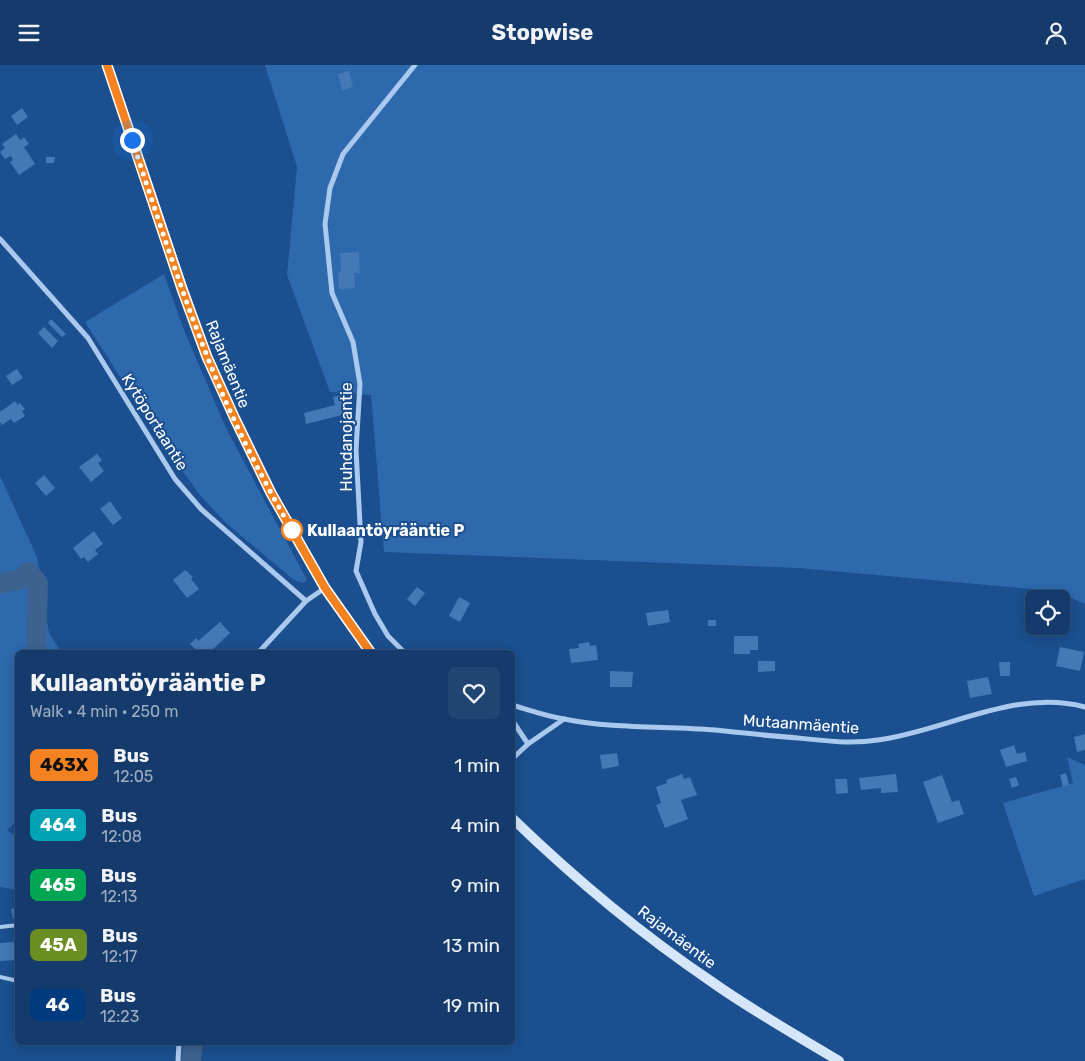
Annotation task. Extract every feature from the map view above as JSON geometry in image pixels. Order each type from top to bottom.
[{"type":"main road","name":"Rajamäentie","points":[[107,65],[182,289],[207,357],[271,493],[325,588],[369,650]]},
{"type":"main road","name":"Rajamäentie","points":[[515,821],[554,859],[596,894],[720,988],[839,1061]]},
{"type":"street","name":"Huhdanojantie","points":[[402,650],[388,636],[375,614],[356,571],[361,542],[356,450],[360,384],[353,342],[332,293],[325,224],[330,188],[343,155],[415,65]]},
{"type":"street","name":"Kytöportaantie","points":[[0,239],[88,338],[175,479],[201,509],[306,601]]},
{"type":"street","points":[[261,650],[306,601],[325,588]]},
{"type":"street","name":"Mutaanmäentie","points":[[515,706],[564,719],[605,724],[711,730],[847,743],[879,740],[911,733],[1010,706],[1044,702],[1073,704],[1085,707]]},
{"type":"street","points":[[515,756],[528,744],[564,719]]},
{"type":"street","points":[[515,724],[528,744]]},
{"type":"street","points":[[178,1061],[179,1045]]},
{"type":"lane","points":[[0,927],[15,925]]},
{"type":"lane","points":[[0,977],[15,980]]},
{"type":"shaded area","points":[[265,65],[1085,65],[1085,604],[1070,598],[1070,590],[1044,590],[798,568],[384,552],[371,395],[330,392],[287,275],[297,167]]},
{"type":"shaded area","points":[[164,274],[184,330],[226,428],[307,580],[303,583],[294,580],[226,523],[200,495],[165,447],[85,322]]},
{"type":"shaded area","points":[[0,476],[37,557],[49,633],[60,650],[15,650],[15,823],[7,830],[15,836],[15,890],[0,887]]},
{"type":"shaded area","points":[[1067,757],[1085,765],[1085,879],[1034,896],[1003,803],[1073,783]]},
{"type":"building","points":[[349,71],[353,87],[342,90],[338,74]]},
{"type":"building","points":[[22,108],[28,117],[17,125],[11,116]]},
{"type":"building","points":[[16,134],[20,140],[24,137],[29,144],[24,147],[35,164],[19,175],[10,162],[13,160],[11,156],[5,159],[0,152],[5,148],[2,144]]},
{"type":"building","points":[[46,157],[55,157],[54,163],[46,163]]},
{"type":"building","points":[[359,252],[360,273],[354,273],[355,288],[339,289],[338,273],[341,272],[340,253]]},
{"type":"building","points":[[51,319],[66,334],[62,337],[48,323]]},
{"type":"building","points":[[44,327],[58,341],[52,348],[38,333]]},
{"type":"building","points":[[17,369],[23,378],[12,385],[6,376]]},
{"type":"building","points":[[346,394],[350,413],[306,424],[304,413],[335,405],[333,397]]},
{"type":"building","points":[[15,401],[18,405],[20,403],[25,409],[22,411],[25,416],[14,423],[11,419],[2,425],[0,422],[0,412]]},
{"type":"building","points":[[97,454],[102,460],[98,463],[104,471],[91,482],[79,467]]},
{"type":"building","points":[[44,475],[55,488],[46,496],[35,483]]},
{"type":"building","points":[[110,501],[122,518],[113,525],[100,509]]},
{"type":"building","points":[[94,531],[103,544],[95,550],[98,554],[88,562],[84,557],[81,559],[73,548]]},
{"type":"building","points":[[185,570],[193,577],[191,579],[199,589],[187,598],[173,580]]},
{"type":"building","points":[[417,587],[425,593],[415,606],[407,599]]},
{"type":"building","points":[[459,597],[470,603],[460,622],[449,616]]},
{"type":"building","points":[[668,610],[670,622],[648,626],[646,613]]},
{"type":"building","points":[[708,620],[716,620],[716,626],[708,626]]},
{"type":"building","points":[[220,622],[230,633],[212,650],[196,650],[190,644],[196,638],[198,641]]},
{"type":"building","points":[[734,636],[758,636],[758,650],[750,650],[750,654],[734,654]]},
{"type":"building","points":[[589,642],[590,646],[596,645],[598,660],[571,663],[569,649],[579,648],[578,644]]},
{"type":"building","points":[[1060,647],[1084,652],[1080,671],[1056,666]]},
{"type":"building","points":[[758,661],[775,661],[775,671],[758,672]]},
{"type":"building","points":[[999,662],[1010,662],[1010,676],[1000,676]]},
{"type":"building","points":[[610,671],[633,672],[632,687],[610,687]]},
{"type":"building","points":[[988,677],[992,694],[970,698],[967,681]]},
{"type":"building","points":[[1085,734],[1085,750],[1077,752],[1074,737]]},
{"type":"building","points":[[1014,745],[1017,754],[1025,752],[1027,761],[1006,767],[1000,750]]},
{"type":"building","points":[[617,753],[619,766],[602,769],[600,755]]},
{"type":"building","points":[[1066,773],[1069,785],[1063,787],[1060,775]]},
{"type":"building","points":[[682,774],[684,779],[690,777],[697,795],[681,800],[688,819],[665,828],[656,805],[661,803],[656,787],[667,783],[666,780]]},
{"type":"building","points":[[896,774],[898,792],[881,793],[881,788],[861,790],[859,778]]},
{"type":"building","points":[[942,775],[952,802],[959,800],[964,814],[938,823],[923,782]]},
{"type":"building","points":[[1016,777],[1019,785],[1012,788],[1009,779]]},
{"type":"building","points":[[835,779],[847,779],[848,793],[836,794]]},
{"type":"building","points":[[15,908],[15,919],[13,919],[11,909]]},
{"type":"building","points":[[14,942],[15,960],[0,961],[0,943]]},
{"type":"waterway","points":[[0,583],[19,580],[29,572],[38,583],[36,650]]},
{"type":"waterway","points":[[191,1061],[193,1045]]},
{"type":"bus line","name":"463X","points":[[107,65],[182,289],[207,357],[271,493],[325,588],[369,650]]},
{"type":"place","name":"Kullaantöyrääntie P","points":[[292,530]]},
{"type":"route","points":[[132,140],[207,357],[271,493],[292,530]]}]
